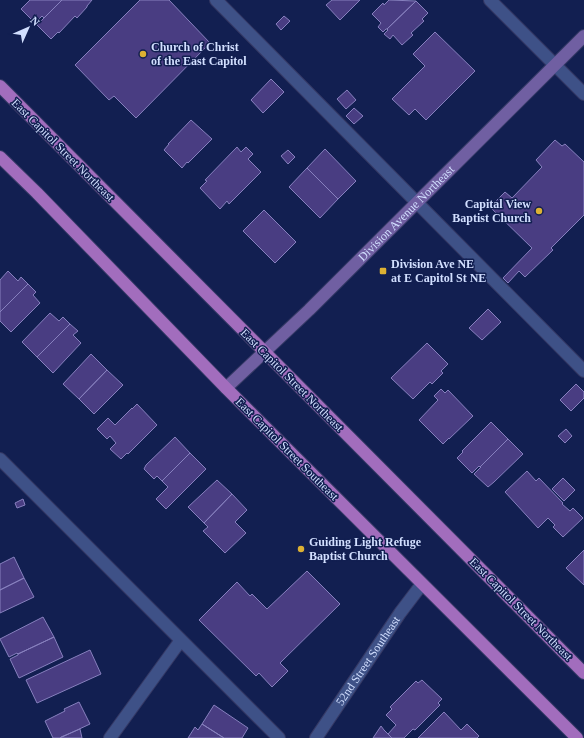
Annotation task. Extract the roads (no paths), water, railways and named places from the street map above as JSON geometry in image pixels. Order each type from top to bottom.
[{"type":"main road","name":"East Capitol Street Northeast","points":[[0,86],[584,673]]},
{"type":"main road","name":"East Capitol Street Southeast","points":[[0,157],[42,198],[226,388],[577,738]]},
{"type":"street","points":[[216,0],[584,371]]},
{"type":"street","points":[[490,0],[584,94]]},
{"type":"street","name":"Division Avenue Northeast","points":[[226,388],[309,310],[584,36]]},
{"type":"street","points":[[0,459],[279,738]]},
{"type":"street","name":"52nd Street Southeast","points":[[316,738],[400,613],[422,584]]},
{"type":"street","points":[[110,738],[181,640]]},
{"type":"place","name":"Church of Christ of the East Capitol","points":[[143,54]]},
{"type":"place","name":"Capital View Baptist Church","points":[[539,211]]},
{"type":"place","name":"Division Ave NE at E Capitol St NE","points":[[383,271]]},
{"type":"place","name":"Guiding Light Refuge Baptist Church","points":[[301,549]]}]
